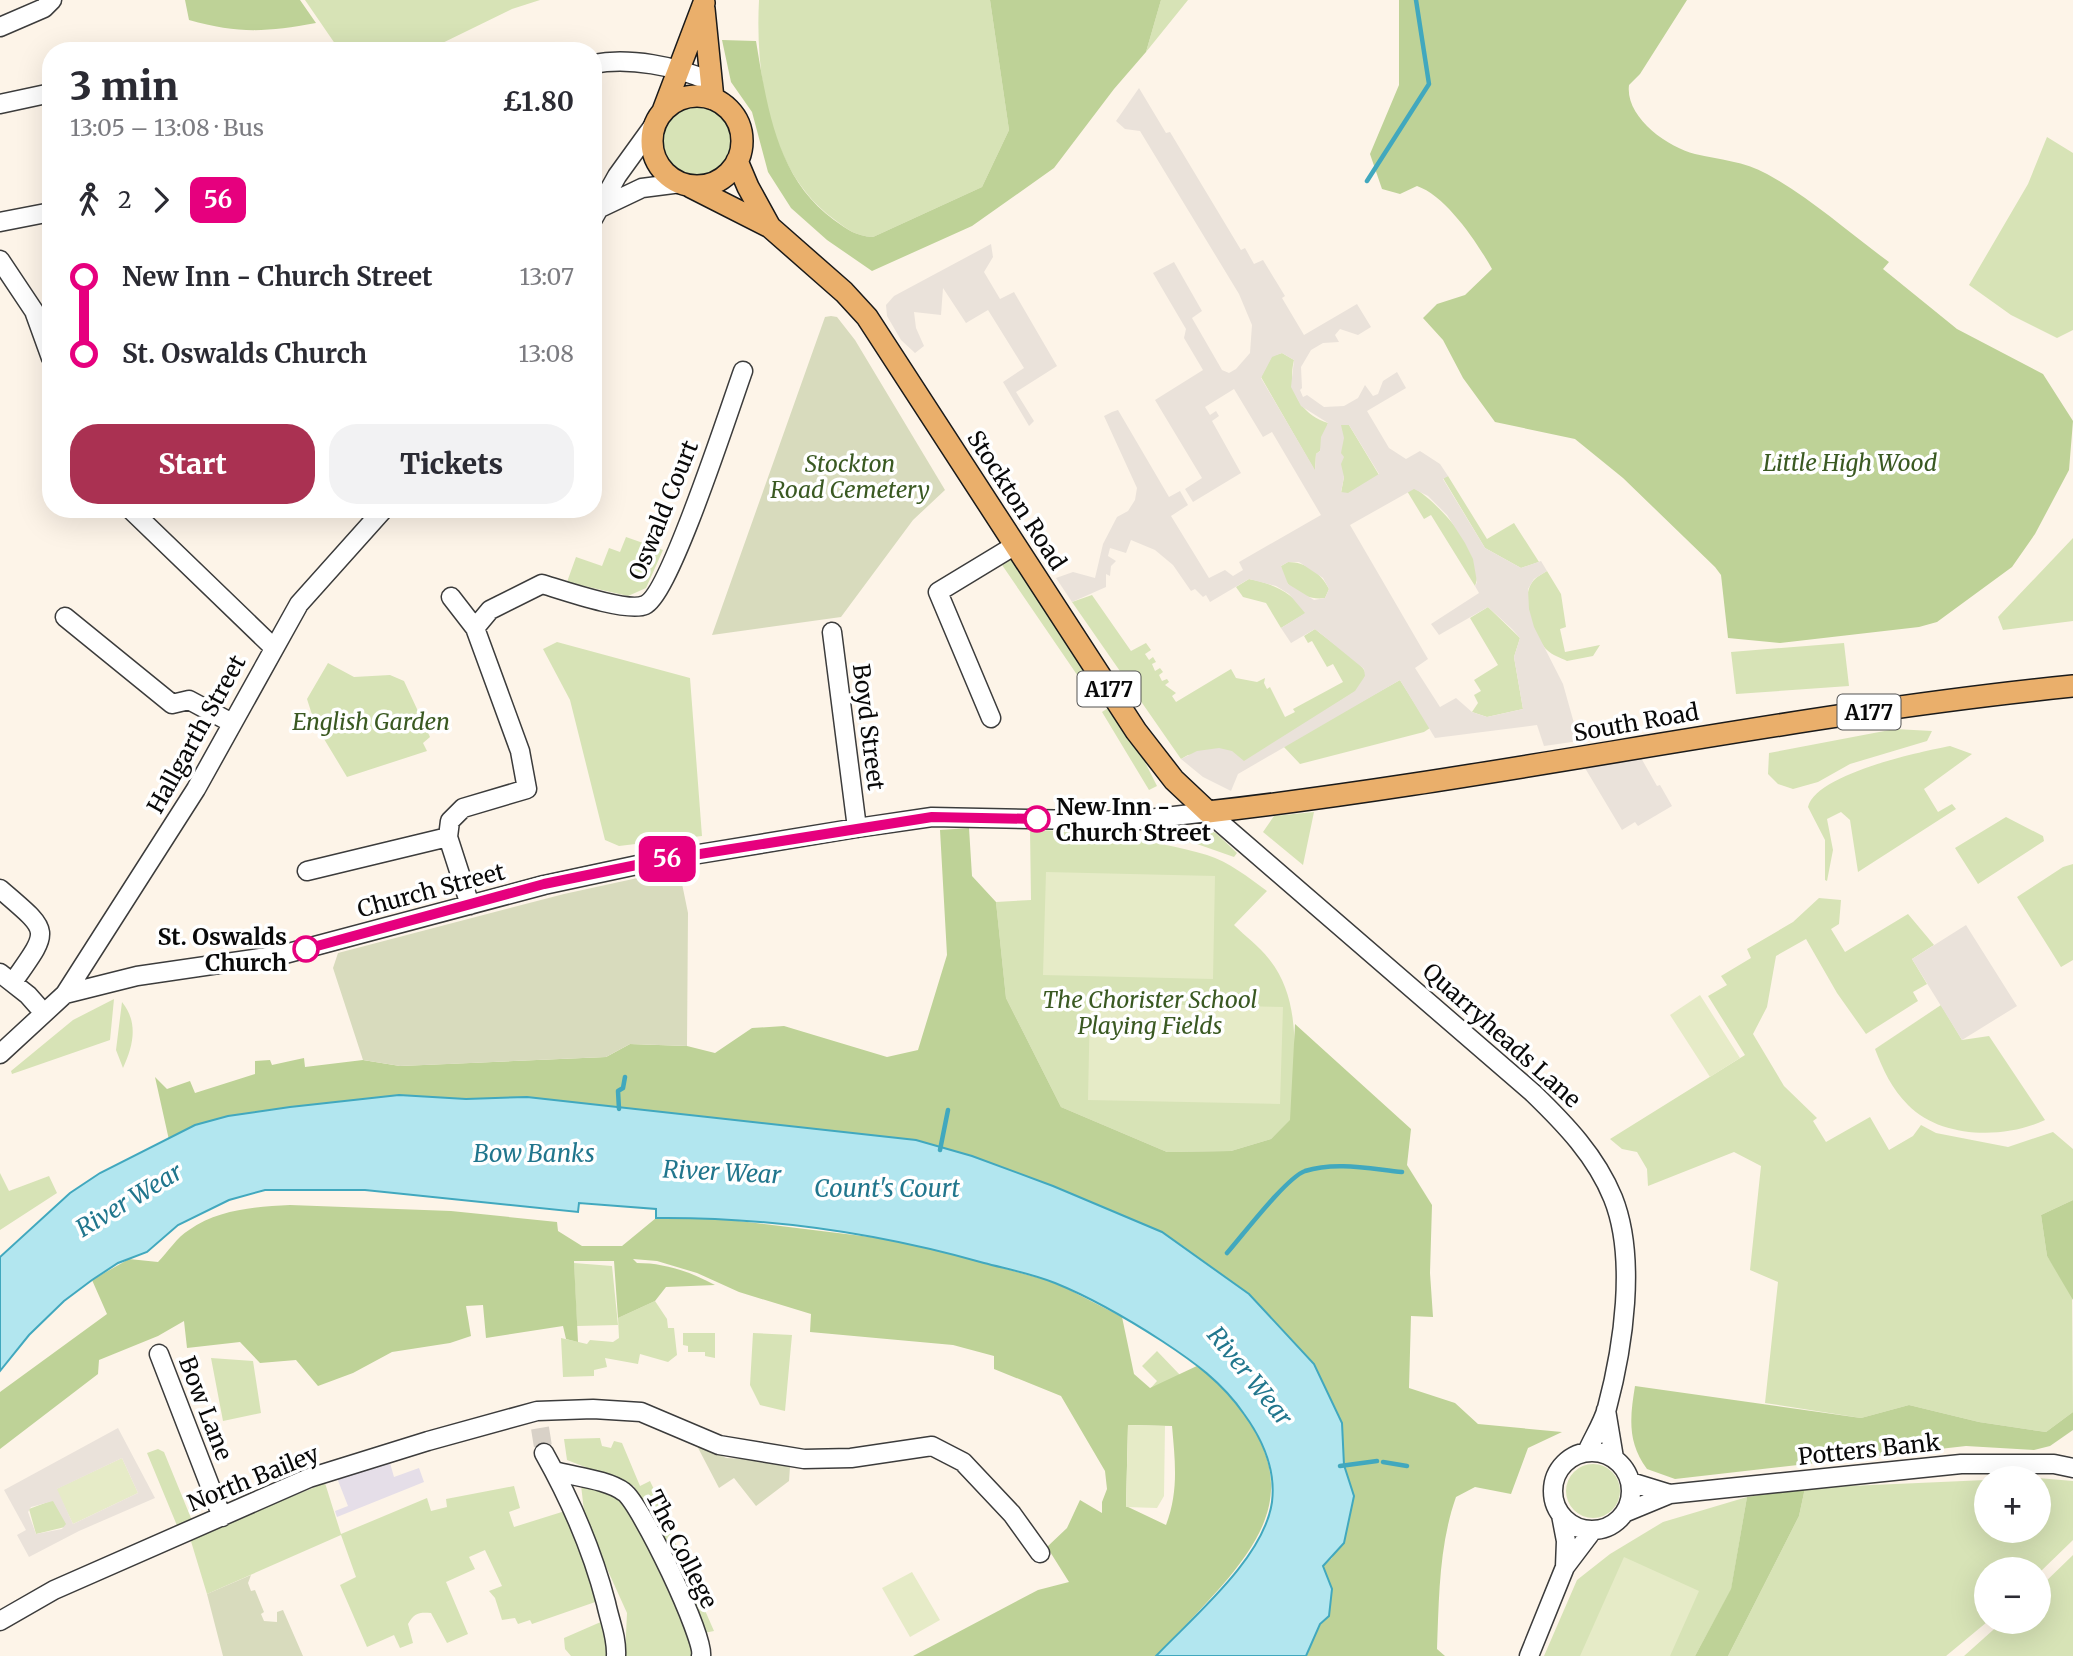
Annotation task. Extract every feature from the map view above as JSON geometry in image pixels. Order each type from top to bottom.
[{"type":"main road","points":[[704,2],[711,90],[726,106],[738,125],[741,146],[737,160],[718,180],[686,185],[669,177],[653,153],[652,137],[704,2]]},
{"type":"main road","points":[[659,117],[686,97],[711,90]]},
{"type":"main road","name":"Stockton Road","points":[[737,160],[770,227]]},
{"type":"main road","name":"Stockton Road","points":[[686,185],[770,227],[844,292],[867,317],[1136,731],[1174,779],[1208,812]]},
{"type":"main road","name":"South Road","points":[[1208,812],[1566,761],[1755,728],[1997,693],[2073,686]]},
{"type":"street","points":[[0,27],[44,8],[52,0]]},
{"type":"street","points":[[602,63],[622,62],[678,70],[711,90]]},
{"type":"street","points":[[0,104],[42,95]]},
{"type":"street","points":[[602,204],[659,117]]},
{"type":"street","points":[[602,210],[642,188],[686,185]]},
{"type":"street","points":[[0,222],[42,214]]},
{"type":"street","points":[[0,260],[34,311],[42,333]]},
{"type":"street","name":"Oswald Court","points":[[475,628],[490,610],[541,584],[635,607],[652,600],[674,558],[743,371]]},
{"type":"street","points":[[139,518],[273,647]]},
{"type":"street","name":"Hallgarth Street","points":[[65,994],[165,841],[299,604],[376,518]]},
{"type":"street","points":[[991,718],[938,592],[1014,546]]},
{"type":"street","points":[[451,597],[475,628],[520,751],[530,798],[454,813],[448,837],[470,905]]},
{"type":"street","points":[[65,617],[172,704],[190,700],[232,723]]},
{"type":"street","name":"Boyd Street","points":[[832,632],[857,828]]},
{"type":"street","name":"Church Street","points":[[65,994],[137,976],[281,955],[544,884],[857,828],[932,817],[1131,821],[1208,812]]},
{"type":"street","name":"Quarryheads Lane","points":[[1208,812],[1533,1093],[1565,1124],[1593,1161],[1613,1199],[1626,1261],[1623,1310],[1606,1410]]},
{"type":"street","points":[[307,872],[448,837]]},
{"type":"street","points":[[0,889],[39,926],[41,943],[7,977],[43,1012]]},
{"type":"street","points":[[0,1054],[65,994]]},
{"type":"street","name":"Bow Lane","points":[[159,1354],[222,1517]]},
{"type":"street","name":"North Bailey","points":[[0,1621],[54,1590],[309,1478],[428,1441],[593,1409],[641,1412],[719,1445],[758,1454],[804,1459],[851,1458],[932,1446],[963,1462],[1012,1514],[1040,1553]]},
{"type":"street","points":[[1587,1452],[1606,1410]]},
{"type":"street","points":[[1606,1410],[1614,1458]]},
{"type":"street","points":[[544,1452],[558,1472],[597,1570],[617,1639],[616,1656]]},
{"type":"street","points":[[1561,1515],[1581,1528],[1593,1530],[1616,1522],[1624,1513],[1631,1493],[1630,1482],[1622,1465],[1614,1458],[1587,1452],[1569,1458],[1557,1472],[1553,1499],[1561,1515],[1566,1541],[1565,1567]]},
{"type":"street","name":"Potters Bank","points":[[1624,1513],[1670,1494],[1961,1464],[2054,1464],[2073,1468]]},
{"type":"street","name":"The College","points":[[558,1472],[622,1490],[633,1500],[672,1575],[699,1639],[701,1656]]},
{"type":"street","name":"Potters Bank","points":[[1630,1482],[1670,1494]]},
{"type":"street","points":[[1529,1656],[1565,1567],[1593,1530]]},
{"type":"shaded area","points":[[1139,88],[1166,133],[1170,132],[1241,250],[1245,248],[1254,264],[1263,260],[1304,335],[1357,304],[1371,327],[1358,335],[1340,329],[1335,335],[1339,342],[1323,343],[1311,350],[1301,367],[1300,390],[1303,397],[1307,395],[1324,407],[1344,406],[1358,398],[1365,385],[1373,396],[1378,394],[1383,381],[1397,372],[1406,388],[1367,411],[1389,448],[1406,459],[1420,451],[1440,464],[1448,476],[1443,479],[1485,548],[1521,568],[1541,561],[1547,571],[1534,579],[1528,589],[1529,609],[1534,627],[1563,684],[1579,741],[1544,746],[1537,725],[1435,738],[1400,680],[1238,774],[1231,791],[1203,777],[1181,759],[1197,751],[1219,748],[1232,751],[1244,761],[1355,691],[1365,676],[1364,669],[1315,629],[1291,643],[1281,628],[1305,613],[1289,594],[1276,586],[1249,579],[1210,602],[1206,595],[1203,597],[1195,589],[1191,591],[1173,565],[1155,550],[1131,540],[1126,553],[1110,548],[1108,556],[1116,561],[1111,566],[1110,576],[1106,574],[1106,587],[1072,602],[1056,578],[1073,572],[1095,578],[1103,544],[1117,517],[1128,511],[1135,500],[1137,488],[1104,416],[1118,410],[1169,497],[1180,491],[1188,505],[1171,516],[1209,578],[1225,570],[1233,576],[1243,570],[1239,562],[1321,515],[1272,432],[1263,437],[1234,389],[1205,407],[1210,415],[1216,411],[1219,416],[1212,421],[1241,473],[1193,502],[1185,489],[1202,478],[1155,400],[1203,370],[1184,338],[1186,329],[1153,273],[1174,262],[1202,311],[1192,318],[1222,370],[1229,373],[1236,369],[1250,353],[1252,325],[1239,294],[1140,131],[1125,129],[1116,121]],"holes":[[[1282,353],[1294,360],[1291,387],[1301,406],[1328,423],[1321,437],[1320,451],[1316,454],[1315,470],[1261,378],[1272,357]],[[1341,425],[1349,425],[1379,474],[1348,493],[1341,492],[1344,477],[1341,464],[1344,457],[1341,453],[1344,438]],[[1414,489],[1428,496],[1447,515],[1473,559],[1477,582],[1475,586],[1479,593],[1431,624],[1439,635],[1488,607],[1512,629],[1520,638],[1514,657],[1523,709],[1487,717],[1472,712],[1456,698],[1440,707],[1415,668],[1428,659],[1350,525]],[[1288,562],[1299,562],[1323,578],[1329,589],[1325,598],[1314,600],[1288,584],[1281,566]]]},
{"type":"shaded area","points":[[991,244],[993,257],[984,272],[1000,299],[1014,292],[1057,366],[1016,392],[1034,421],[1029,426],[1003,382],[1024,368],[988,310],[966,323],[943,288],[941,315],[914,312],[916,328],[924,346],[915,353],[901,340],[887,316],[886,305],[894,296]]},
{"type":"shaded area","points":[[1636,749],[1672,806],[1638,826],[1635,822],[1622,830],[1579,758]]},
{"type":"shaded area","points":[[1966,925],[2017,1006],[1962,1040],[1912,959]]},
{"type":"shaded area","points":[[118,1428],[155,1498],[79,1531],[29,1557],[17,1535],[26,1530],[4,1490]],"holes":[[[122,1458],[138,1493],[73,1524],[57,1489]],[[53,1501],[66,1524],[62,1529],[36,1534],[28,1512],[31,1507]]]},
{"type":"shaded area","points":[[390,1463],[394,1477],[419,1468],[424,1482],[337,1517],[335,1511],[348,1506],[337,1478]]},
{"type":"green space","points":[[185,0],[300,0],[316,23],[267,30],[223,28],[189,20]]},
{"type":"green space","points":[[305,0],[540,0],[512,9],[444,42],[334,42]]},
{"type":"green space","points":[[759,0],[990,0],[1009,130],[982,187],[873,237],[852,232],[835,220],[813,200],[795,176],[781,150],[764,91],[758,29]]},
{"type":"green space","points":[[990,0],[1161,0],[1146,52],[1054,168],[972,226],[872,271],[827,240],[791,208],[768,172],[752,112],[731,82],[722,40],[756,41],[770,116],[787,163],[799,184],[834,220],[852,232],[873,237],[982,187],[1009,130]]},
{"type":"green space","points":[[1161,0],[1188,0],[1146,52]]},
{"type":"green space","name":"Little High Wood","points":[[1399,0],[1687,0],[1640,74],[1629,85],[1634,108],[1650,129],[1684,150],[1750,166],[1799,194],[1889,262],[1883,269],[1957,329],[2043,374],[2073,421],[2069,470],[2035,534],[2012,567],[1937,622],[1919,627],[1780,643],[1728,638],[1721,575],[1715,567],[1623,478],[1575,439],[1495,422],[1463,378],[1443,340],[1423,318],[1437,304],[1465,295],[1492,269],[1460,221],[1428,191],[1417,186],[1400,194],[1382,189],[1370,154],[1399,85]]},
{"type":"green space","points":[[695,105],[709,108],[721,115],[728,127],[731,141],[728,155],[721,167],[709,174],[695,177],[681,174],[669,167],[662,155],[659,141],[662,127],[669,115],[681,108]]},
{"type":"green space","points":[[2047,137],[2073,153],[2073,330],[2057,338],[2011,315],[1969,285],[2028,184]]},
{"type":"green space","name":"Stockton Road Cemetery","points":[[825,317],[837,317],[855,340],[945,490],[913,520],[841,617],[712,635]]},
{"type":"green space","points":[[1282,353],[1294,360],[1292,380],[1298,399],[1309,413],[1328,423],[1320,451],[1316,454],[1315,471],[1261,377],[1272,356]]},
{"type":"green space","points":[[1341,425],[1349,425],[1379,475],[1349,493],[1341,493],[1344,477],[1341,473]]},
{"type":"green space","points":[[1448,476],[1487,539],[1514,523],[1539,562],[1521,568],[1485,548],[1443,478]]},
{"type":"green space","points":[[1414,488],[1447,517],[1468,545],[1477,574],[1475,586],[1431,515],[1424,519],[1407,491]]},
{"type":"green space","points":[[626,537],[663,550],[646,588],[628,596],[567,582],[576,557],[602,566],[609,548],[620,552]]},
{"type":"green space","points":[[2073,538],[2073,621],[2003,630],[1998,617]]},
{"type":"green space","points":[[1011,556],[1104,699],[1097,704],[1000,562]]},
{"type":"green space","points":[[1288,562],[1307,566],[1317,573],[1329,589],[1325,598],[1303,595],[1290,586],[1282,574],[1281,566]]},
{"type":"green space","points":[[1547,571],[1561,594],[1566,627],[1560,629],[1565,652],[1600,645],[1593,656],[1567,661],[1549,652],[1538,637],[1528,610],[1528,593],[1533,581]]},
{"type":"green space","points":[[1249,579],[1282,590],[1306,613],[1281,628],[1266,603],[1243,597],[1236,587]]},
{"type":"green space","points":[[1092,595],[1131,651],[1146,643],[1151,650],[1145,654],[1149,660],[1153,657],[1156,662],[1152,664],[1155,671],[1160,668],[1163,672],[1159,675],[1162,681],[1167,679],[1169,682],[1165,685],[1176,693],[1172,696],[1176,702],[1231,669],[1236,678],[1257,682],[1265,678],[1267,689],[1270,687],[1285,717],[1295,712],[1293,709],[1343,682],[1333,664],[1327,667],[1312,641],[1308,643],[1304,636],[1315,629],[1358,663],[1365,672],[1365,677],[1356,691],[1244,762],[1232,752],[1188,755],[1181,759],[1072,602]]},
{"type":"green space","points":[[1488,607],[1520,638],[1514,657],[1523,709],[1487,717],[1472,712],[1478,703],[1474,695],[1481,691],[1474,680],[1498,665],[1470,618]]},
{"type":"green space","points":[[557,642],[690,678],[702,836],[619,846],[605,840],[570,700],[543,649]]},
{"type":"green space","points":[[1844,643],[1849,686],[1736,694],[1731,652]]},
{"type":"green space","name":"English Garden","points":[[328,663],[354,677],[390,675],[404,681],[430,737],[423,743],[427,751],[347,777],[315,724],[307,699]]},
{"type":"green space","points":[[1400,680],[1430,728],[1424,732],[1300,764],[1283,746]]},
{"type":"green space","points":[[1108,708],[1144,760],[1157,786],[1149,790],[1102,712]]},
{"type":"green space","points":[[1895,729],[1932,731],[1927,741],[1850,764],[1818,782],[1793,789],[1778,784],[1768,774],[1769,753]]},
{"type":"green space","points":[[1950,746],[1972,754],[1924,789],[1938,812],[1952,804],[1956,809],[1858,872],[1850,820],[1841,812],[1827,819],[1833,850],[1827,881],[1825,880],[1825,840],[1808,807],[1815,795],[1829,784],[1870,766]]},
{"type":"green space","points":[[1314,812],[1303,865],[1263,832],[1274,816]]},
{"type":"green space","points":[[2006,817],[2043,836],[2044,841],[1978,884],[1955,848]]},
{"type":"green space","points":[[1199,827],[1216,833],[1237,853],[1234,857],[1197,844],[1155,838],[1154,829]]},
{"type":"green space","points":[[969,828],[972,876],[996,902],[1006,998],[1061,1107],[1167,1152],[1231,1151],[1271,1139],[1290,1120],[1295,1024],[1411,1129],[1407,1165],[1432,1205],[1430,1273],[1433,1317],[1411,1316],[1409,1388],[1455,1403],[1478,1424],[1562,1432],[1528,1448],[1511,1494],[1475,1487],[1456,1497],[1446,1534],[1439,1591],[1437,1649],[1445,1656],[1306,1656],[1320,1624],[1329,1616],[1332,1589],[1323,1566],[1332,1558],[1354,1496],[1344,1465],[1342,1422],[1314,1364],[1249,1294],[1162,1232],[1053,1186],[972,1156],[916,1140],[527,1097],[466,1099],[399,1095],[290,1107],[228,1116],[195,1125],[169,1140],[155,1077],[167,1089],[190,1081],[195,1093],[255,1074],[255,1061],[270,1060],[272,1065],[304,1058],[305,1067],[363,1060],[400,1066],[606,1057],[630,1044],[687,1046],[715,1053],[752,1028],[784,1026],[887,1057],[918,1050],[947,955],[940,830]]},
{"type":"green space","name":"The Chorister School Playing Fields","points":[[1030,829],[1119,838],[1185,849],[1223,862],[1267,891],[1234,925],[1269,959],[1288,996],[1292,1016],[1294,1058],[1291,1120],[1271,1139],[1231,1151],[1167,1152],[1061,1107],[1006,998],[996,902],[1031,900]]},
{"type":"green space","points":[[2073,864],[2073,960],[2061,967],[2017,897],[2063,867]]},
{"type":"green space","points":[[679,869],[688,913],[687,1046],[630,1044],[606,1057],[449,1064],[400,1066],[363,1060],[333,968],[338,953],[564,894]]},
{"type":"green space","points":[[1046,872],[1215,876],[1213,979],[1043,975]]},
{"type":"green space","points":[[1819,898],[1841,900],[1839,924],[1831,929],[1845,952],[1908,914],[1934,945],[1912,959],[1927,984],[1913,992],[1918,1001],[1866,1034],[1837,993],[1806,939],[1776,956],[1767,1007],[1753,1034],[1784,1086],[1817,1118],[1813,1121],[1826,1142],[1870,1117],[1889,1150],[1913,1136],[1921,1125],[1936,1133],[2008,1147],[2053,1132],[2073,1149],[2073,1200],[2041,1215],[2047,1256],[2072,1294],[2073,1412],[2046,1432],[1979,1422],[1909,1405],[1861,1418],[1765,1403],[1778,1282],[1750,1270],[1761,1166],[1734,1152],[1648,1186],[1647,1169],[1637,1152],[1622,1149],[1610,1139],[1745,1055],[1708,996],[1727,985],[1721,976],[1751,958],[1747,949],[1793,922]]},
{"type":"green space","points":[[1700,995],[1740,1058],[1710,1077],[1670,1015]]},
{"type":"green space","points":[[114,999],[110,1040],[12,1074],[11,1071],[73,1020]]},
{"type":"green space","points":[[122,1002],[131,1018],[133,1035],[123,1068],[116,1050]]},
{"type":"green space","points":[[1090,1003],[1283,1007],[1280,1104],[1088,1100]]},
{"type":"green space","points":[[1941,1005],[1962,1040],[1989,1036],[2045,1120],[1993,1133],[1956,1130],[1922,1116],[1902,1099],[1888,1079],[1875,1049]]},
{"type":"green space","points":[[0,1173],[9,1191],[49,1176],[57,1193],[0,1230]]},
{"type":"green space","points":[[2073,1200],[2073,1300],[2047,1256],[2041,1215]]},
{"type":"green space","points":[[290,1205],[451,1211],[557,1222],[558,1231],[582,1246],[622,1246],[656,1218],[714,1218],[903,1241],[1054,1282],[1122,1317],[1134,1374],[1150,1388],[1199,1365],[1240,1409],[1263,1448],[1271,1484],[1266,1518],[1249,1550],[1224,1583],[1156,1656],[913,1656],[1038,1590],[1069,1582],[1047,1547],[1067,1528],[1080,1500],[1102,1513],[1102,1502],[1107,1489],[1105,1471],[1061,1396],[994,1369],[994,1356],[953,1345],[810,1332],[811,1314],[739,1292],[697,1273],[657,1261],[633,1259],[637,1263],[678,1269],[715,1285],[666,1287],[655,1301],[618,1318],[614,1261],[574,1261],[578,1342],[566,1339],[563,1326],[486,1338],[483,1305],[466,1306],[471,1336],[450,1343],[392,1352],[353,1373],[318,1386],[296,1360],[260,1363],[240,1342],[187,1348],[184,1321],[158,1336],[99,1360],[98,1374],[0,1449],[0,1392],[107,1314],[92,1280],[129,1259],[158,1262],[185,1233],[225,1213]],"holes":[[[1128,1425],[1172,1426],[1174,1488],[1166,1525],[1126,1506]]]},
{"type":"green space","points":[[574,1263],[612,1266],[618,1325],[577,1326]]},
{"type":"green space","points":[[655,1301],[667,1319],[668,1328],[674,1328],[677,1355],[668,1362],[640,1354],[638,1364],[605,1358],[607,1367],[594,1370],[594,1376],[563,1377],[561,1338],[587,1344],[590,1340],[613,1342],[619,1338],[618,1318]]},
{"type":"green space","points":[[683,1333],[715,1333],[715,1358],[705,1356],[705,1352],[688,1352],[688,1346],[683,1345]]},
{"type":"green space","points":[[753,1333],[792,1335],[785,1411],[760,1405],[750,1385]]},
{"type":"green space","points":[[1157,1351],[1180,1375],[1150,1389],[1157,1381],[1142,1366]]},
{"type":"green space","points":[[211,1358],[253,1361],[261,1413],[223,1421]]},
{"type":"green space","points":[[1635,1386],[1861,1418],[1909,1405],[1979,1422],[2046,1432],[2073,1412],[2073,1430],[2050,1446],[2034,1450],[1966,1446],[1675,1479],[1647,1469],[1636,1449],[1631,1419]]},
{"type":"green space","points":[[1128,1425],[1165,1426],[1164,1496],[1157,1508],[1126,1507]]},
{"type":"green space","points":[[600,1438],[602,1446],[611,1448],[614,1441],[622,1443],[640,1486],[650,1481],[672,1527],[669,1528],[714,1631],[704,1633],[634,1486],[567,1460],[564,1439]]},
{"type":"green space","points":[[695,1442],[726,1458],[785,1461],[790,1467],[789,1481],[756,1506],[734,1478],[719,1488]]},
{"type":"green space","points":[[158,1449],[164,1452],[193,1523],[178,1528],[147,1453]]},
{"type":"green space","points":[[122,1458],[138,1493],[73,1524],[56,1489]]},
{"type":"green space","points":[[1593,1464],[1612,1472],[1620,1491],[1612,1510],[1593,1518],[1574,1510],[1566,1491],[1574,1472]]},
{"type":"green space","points":[[2051,1479],[2073,1481],[2073,1540],[2051,1561],[2051,1557],[1974,1557],[1974,1633],[1946,1656],[1728,1656],[1799,1516],[1805,1488],[1974,1481],[1974,1543],[2051,1543]]},
{"type":"green space","points":[[325,1483],[341,1534],[427,1498],[431,1511],[447,1507],[446,1499],[514,1486],[520,1508],[509,1512],[514,1527],[565,1511],[601,1600],[532,1624],[530,1620],[518,1624],[515,1618],[502,1620],[495,1598],[489,1591],[502,1586],[485,1550],[469,1557],[475,1569],[446,1582],[468,1634],[447,1643],[431,1613],[420,1613],[408,1624],[413,1643],[400,1648],[394,1635],[367,1647],[340,1585],[356,1577],[341,1535],[207,1594],[190,1538]]},
{"type":"green space","points":[[581,1485],[620,1496],[627,1504],[695,1648],[694,1656],[625,1656],[627,1613],[585,1520]]},
{"type":"green space","points":[[1805,1488],[1799,1516],[1728,1656],[1695,1656],[1731,1589],[1747,1497]]},
{"type":"green space","points":[[1747,1497],[1731,1590],[1695,1656],[1544,1656],[1577,1580],[1610,1554],[1663,1522]]},
{"type":"green space","points":[[53,1500],[67,1524],[65,1527],[36,1534],[29,1509]]},
{"type":"green space","points":[[2073,1555],[2073,1656],[1964,1656],[1989,1634],[2051,1634],[2051,1576]]},
{"type":"green space","points":[[1624,1557],[1699,1591],[1670,1656],[1580,1656]]},
{"type":"green space","points":[[912,1572],[940,1620],[910,1637],[882,1588]]},
{"type":"green space","points":[[251,1575],[248,1583],[251,1591],[255,1590],[264,1612],[261,1614],[264,1621],[277,1622],[277,1612],[283,1610],[303,1656],[223,1656],[207,1594]]},
{"type":"green space","points":[[603,1621],[610,1656],[571,1656],[565,1649],[564,1638]]},
{"type":"water","points":[[399,1095],[466,1099],[527,1097],[916,1140],[972,1156],[1053,1186],[1162,1232],[1249,1294],[1314,1364],[1342,1423],[1344,1465],[1354,1496],[1344,1543],[1323,1566],[1332,1589],[1329,1616],[1320,1624],[1306,1656],[1156,1656],[1242,1565],[1266,1523],[1272,1502],[1272,1478],[1267,1455],[1251,1424],[1217,1382],[1162,1341],[1110,1309],[1069,1289],[1029,1274],[904,1243],[780,1224],[656,1218],[656,1209],[579,1203],[578,1212],[365,1190],[265,1190],[229,1200],[178,1225],[147,1252],[118,1263],[92,1280],[64,1301],[29,1335],[0,1371],[0,1257],[70,1193],[100,1173],[195,1125],[228,1116]]},
{"type":"waterway","points":[[1367,181],[1429,84],[1416,0]]},
{"type":"waterway","points":[[619,1109],[618,1091],[623,1088],[625,1077]]},
{"type":"waterway","points":[[940,1150],[948,1110]]},
{"type":"waterway","points":[[1227,1253],[1287,1184],[1305,1171],[1341,1166],[1402,1172]]},
{"type":"waterway","points":[[1340,1466],[1377,1461]]},
{"type":"waterway","points":[[1383,1462],[1407,1466]]},
{"type":"tunnel","points":[[540,1428],[544,1453]]},
{"type":"bus line","name":"56","points":[[306,949],[544,884],[656,861],[932,817],[1037,819]]},
{"type":"place","name":"New Inn - Church Street","points":[[1037,819]]},
{"type":"place","name":"St. Oswalds Church","points":[[306,949]]},
{"type":"water label","name":"Bow Banks","points":[[534,1153]]},
{"type":"water label","name":"River Wear","points":[[722,1172]]},
{"type":"water label","name":"Count's Court","points":[[887,1188]]},
{"type":"water label","name":"River Wear","points":[[129,1200]]},
{"type":"water label","name":"River Wear","points":[[1250,1376]]}]
